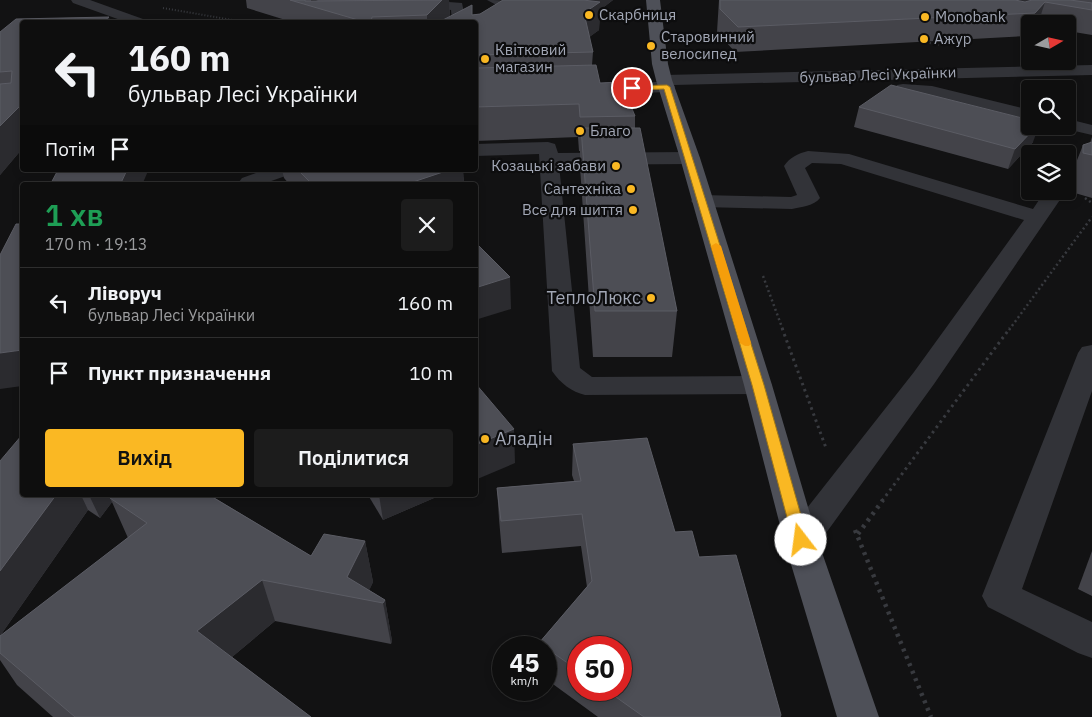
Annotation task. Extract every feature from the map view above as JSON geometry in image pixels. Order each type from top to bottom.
[{"type":"main road","points":[[653,0],[660,64],[758,385],[801,540],[858,717]]},
{"type":"street","points":[[78,0],[133,20]]},
{"type":"street","points":[[478,36],[518,11],[494,0]]},
{"type":"street","points":[[433,4],[457,6],[459,20]]},
{"type":"street","name":"бульвар Лесі Українки","points":[[573,90],[667,88],[1092,70]]},
{"type":"street","name":"бульвар Лесі Українки","points":[[667,88],[897,89],[932,91],[1021,113]]},
{"type":"street","points":[[1076,126],[1092,130]]},
{"type":"street","points":[[478,150],[548,148],[566,371],[585,386],[758,385]]},
{"type":"street","points":[[702,201],[792,203],[809,198],[794,166],[808,156],[842,158],[1038,217]]},
{"type":"street","points":[[549,160],[690,158]]},
{"type":"street","points":[[249,182],[278,172]]},
{"type":"street","points":[[801,540],[924,378],[1050,200]]},
{"type":"street","points":[[1092,353],[1001,596],[1092,641]]},
{"type":"path","points":[[158,4],[163,8],[232,20]]},
{"type":"path","points":[[918,41],[946,46]]},
{"type":"path","points":[[857,535],[1092,217]]},
{"type":"path","points":[[762,275],[857,535],[930,717]]},
{"type":"building","points":[[290,0],[442,0],[427,15],[372,17],[371,20],[358,20]]},
{"type":"building","points":[[503,0],[583,0],[600,2],[584,13],[593,52],[478,55],[478,20],[443,20],[472,5],[472,15],[480,14]]},
{"type":"building","points":[[720,0],[1015,0],[1025,2],[1032,0],[1070,0],[1092,3],[1092,10],[1045,2],[1035,13],[738,27],[720,9]]},
{"type":"building","points":[[109,17],[105,20],[20,20],[20,106],[0,126],[0,84],[11,83],[12,71],[0,72],[0,32],[16,19]]},
{"type":"building","points":[[596,65],[600,83],[621,82],[635,116],[580,117],[579,104],[478,107],[478,68]]},
{"type":"building","points":[[891,85],[1021,118],[1021,135],[1028,135],[1015,149],[859,107]]},
{"type":"building","points":[[581,128],[640,128],[677,311],[595,311]]},
{"type":"building","points":[[1092,142],[1092,155],[1083,153],[1083,145]]},
{"type":"building","points":[[57,172],[126,172],[121,182],[52,182]]},
{"type":"building","points":[[300,172],[443,172],[413,182],[310,182]]},
{"type":"building","points":[[16,224],[20,224],[20,350],[0,353],[0,255]]},
{"type":"building","points":[[478,245],[510,277],[478,287]]},
{"type":"building","points":[[478,387],[514,429],[478,444]]},
{"type":"building","points":[[20,437],[20,497],[55,497],[0,571],[0,461]]},
{"type":"building","points":[[647,438],[675,532],[692,531],[699,557],[736,555],[780,717],[644,717],[621,701],[632,701],[632,636],[567,636],[567,663],[557,656],[557,636],[545,636],[592,581],[582,514],[501,521],[497,488],[581,481],[573,444]]},
{"type":"building","points":[[212,497],[311,556],[324,534],[365,541],[347,577],[385,600],[383,603],[262,580],[197,631],[311,717],[75,717],[0,653],[0,636],[147,523],[110,498]]},
{"type":"slow traffic","points":[[716,246],[745,343]]},
{"type":"place","name":"Скарбниця","points":[[589,15]]},
{"type":"place","name":"Monobank","points":[[925,17]]},
{"type":"place","name":"Ажур","points":[[924,39]]},
{"type":"place","name":"Старовинний велосипед","points":[[651,46]]},
{"type":"place","name":"Квітковий магазин","points":[[485,59]]},
{"type":"place","name":"Благо","points":[[580,131]]},
{"type":"place","name":"Козацькі забави","points":[[616,166]]},
{"type":"place","name":"Сантехніка","points":[[631,189]]},
{"type":"place","name":"Все для шиття","points":[[633,210]]},
{"type":"place","name":"ТеплоЛюкс","points":[[651,298]]},
{"type":"place","name":"Аладін","points":[[485,439]]},
{"type":"route","points":[[632,88],[667,87],[758,385],[801,540]]}]
